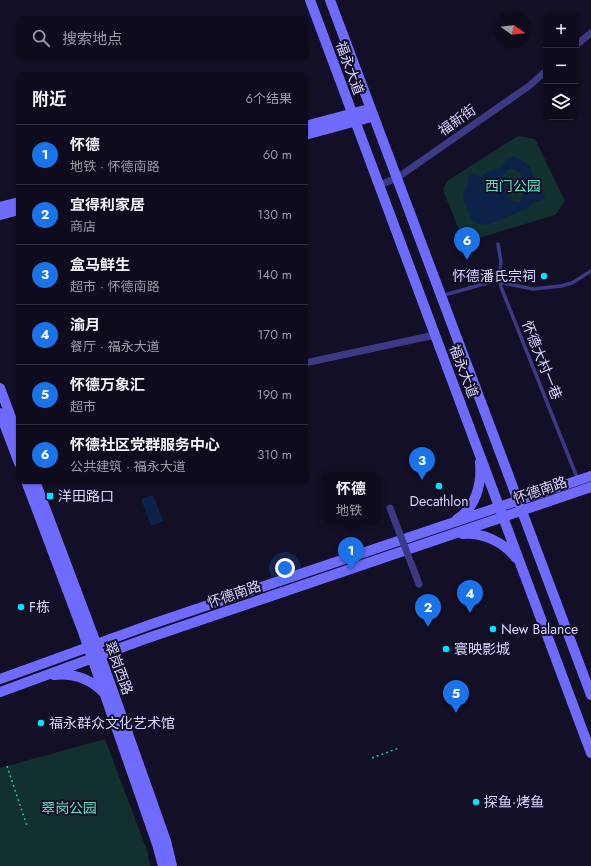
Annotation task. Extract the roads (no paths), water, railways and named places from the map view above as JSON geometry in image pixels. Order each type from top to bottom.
[{"type":"main road","name":"福永大道","points":[[310,0],[591,753]]},
{"type":"main road","name":"福永大道","points":[[330,0],[591,695]]},
{"type":"main road","points":[[308,134],[354,117],[365,110],[372,113]]},
{"type":"main road","points":[[308,125],[354,117]]},
{"type":"main road","points":[[0,207],[16,203]]},
{"type":"main road","points":[[0,215],[16,211]]},
{"type":"main road","points":[[0,388],[16,430]]},
{"type":"main road","points":[[0,413],[16,455]]},
{"type":"main road","points":[[449,523],[461,516],[468,509],[477,493],[480,466],[478,450]]},
{"type":"main road","name":"怀德南路","points":[[0,679],[449,523],[591,476]]},
{"type":"main road","name":"翠岗西路","points":[[27,484],[92,646]]},
{"type":"main road","name":"翠岗西路","points":[[36,484],[92,646],[166,842],[172,866]]},
{"type":"main road","name":"怀德南路","points":[[0,692],[96,657],[591,487]]},
{"type":"main road","points":[[452,535],[476,535],[493,540],[510,550],[521,565]]},
{"type":"main road","name":"翠岗西路","points":[[96,657],[104,694],[157,844],[163,866]]},
{"type":"main road","points":[[42,676],[70,675],[82,678],[96,685],[104,694]]},
{"type":"street","points":[[579,42],[591,32]]},
{"type":"street","name":"福新街","points":[[379,185],[396,178],[529,86],[543,74]]},
{"type":"street","points":[[308,362],[435,334]]},
{"type":"street","points":[[390,508],[419,584]]},
{"type":"lane","name":"怀德大村一巷","points":[[498,244],[501,262],[499,275],[500,281],[578,481]]},
{"type":"lane","points":[[441,296],[488,282],[500,281],[533,289],[561,286],[572,283],[591,271]]},
{"type":"water","points":[[513,156],[531,168],[534,179],[545,194],[543,200],[535,202],[526,209],[489,224],[482,225],[475,223],[471,219],[464,201],[463,194],[468,184],[468,176],[472,173],[481,177],[487,172],[498,169]],"holes":[[[509,169],[515,169],[522,176],[525,186],[523,197],[520,202],[513,201],[508,196],[506,183],[502,178],[506,171]]]},
{"type":"water","points":[[153,495],[163,521],[151,526],[141,499]]},
{"type":"place","name":"怀德社区党群服务中心","points":[[467,260]]},
{"type":"place","name":"怀德潘氏宗祠","points":[[544,276]]},
{"type":"place","name":"盒马鲜生","points":[[422,480]]},
{"type":"place","name":"Decathlon","points":[[439,486]]},
{"type":"place","name":"洋田路口","points":[[50,496]]},
{"type":"place","name":"怀德","points":[[351,570]]},
{"type":"place","name":"F栋","points":[[21,607]]},
{"type":"place","name":"渝月","points":[[470,613]]},
{"type":"place","name":"宜得利家居","points":[[428,627]]},
{"type":"place","name":"New Balance","points":[[493,629]]},
{"type":"place","name":"寰映影城","points":[[446,649]]},
{"type":"place","name":"怀德万象汇","points":[[456,713]]},
{"type":"place","name":"福永群众文化艺术馆","points":[[41,723]]},
{"type":"place","name":"探鱼·烤鱼","points":[[476,802]]},
{"type":"park label","name":"西门公园","points":[[513,186]]},
{"type":"park label","name":"翠岗公园","points":[[69,808]]}]
